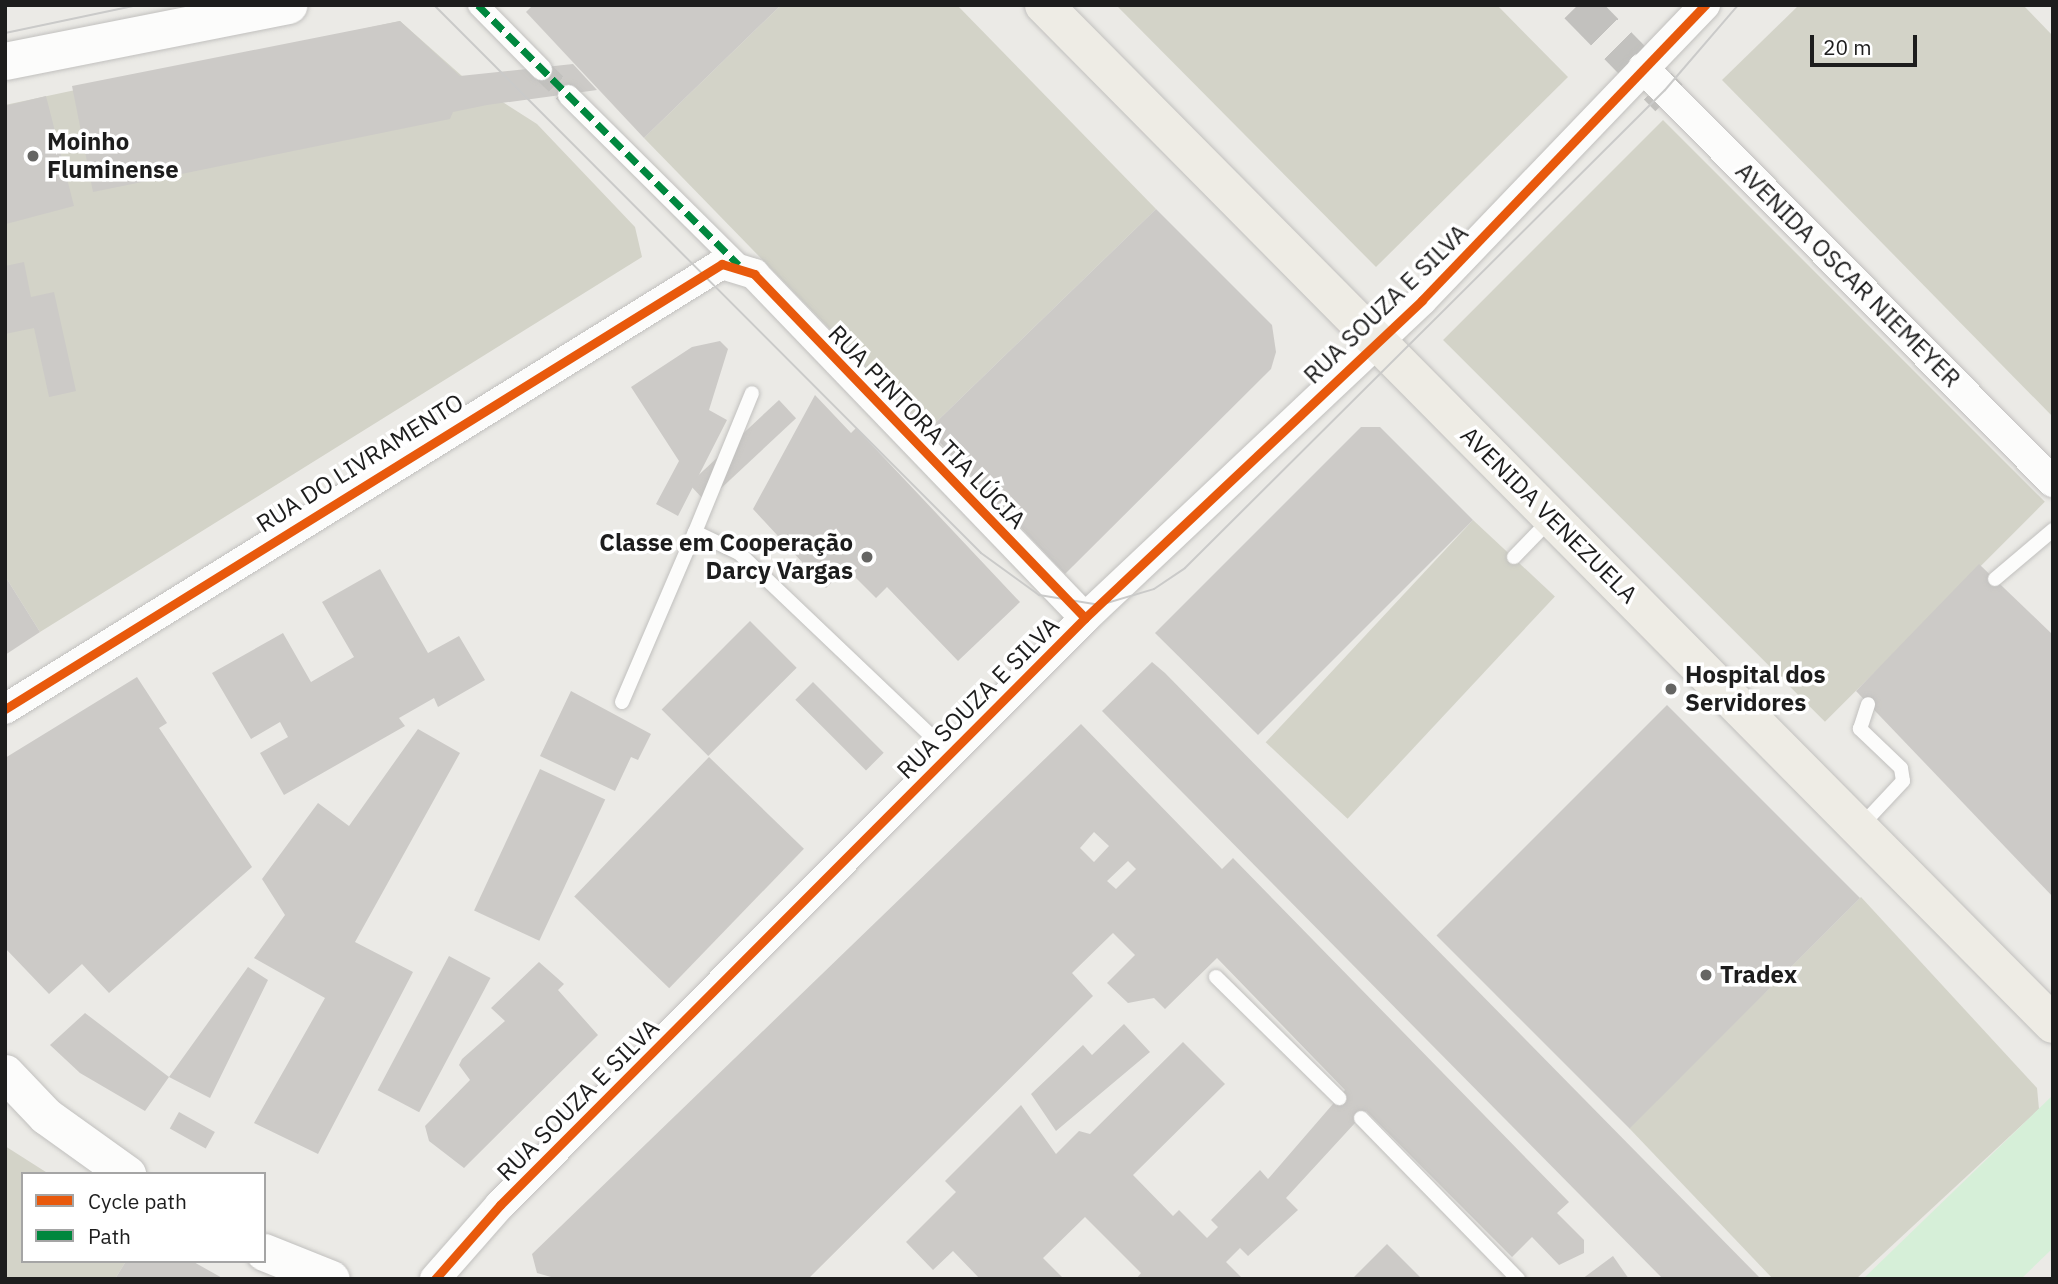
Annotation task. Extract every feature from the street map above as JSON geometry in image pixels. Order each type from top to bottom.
[{"type":"main road","name":"AVENIDA VENEZUELA","points":[[1044,5],[2053,1024]]},
{"type":"street","points":[[5,61],[289,5]]},
{"type":"street","points":[[478,5],[541,69]]},
{"type":"street","name":"RUA SOUZA E SILVA","points":[[435,1279],[500,1205],[1085,618],[1378,342],[1705,5]]},
{"type":"street","name":"AVENIDA OSCAR NIEMEYER","points":[[1643,68],[2053,482]]},
{"type":"street","name":"RUA PINTORA TIA LÚCIA","points":[[568,95],[1085,618]]},
{"type":"street","name":"RUA DO LIVRAMENTO","points":[[5,709],[700,272],[739,265]]},
{"type":"street","points":[[5,1073],[46,1116],[124,1172]]},
{"type":"street","points":[[266,1253],[331,1279]]},
{"type":"lane","points":[[622,702],[752,393]]},
{"type":"lane","points":[[1514,557],[1552,518]]},
{"type":"lane","points":[[1995,579],[2053,530]]},
{"type":"lane","points":[[695,532],[740,554],[950,754]]},
{"type":"lane","points":[[1859,828],[1903,781],[1901,768],[1860,729],[1868,704]]},
{"type":"lane","points":[[1216,977],[1339,1098]]},
{"type":"lane","points":[[1361,1118],[1518,1279]]},
{"type":"shaded area","points":[[781,5],[957,5],[1156,209],[928,430],[644,138]]},
{"type":"shaded area","points":[[1116,5],[1497,5],[1568,77],[1376,267]]},
{"type":"shaded area","points":[[1799,5],[2023,5],[2053,36],[2053,417],[1722,80]]},
{"type":"shaded area","name":"Moinho Fluminense","points":[[400,21],[462,76],[537,124],[635,227],[642,257],[40,632],[5,576],[5,105]]},
{"type":"shaded area","points":[[1663,120],[2045,502],[1825,722],[1443,340]]},
{"type":"shaded area","points":[[1473,520],[1555,596],[1348,819],[1266,742]]},
{"type":"shaded area","points":[[1861,897],[2037,1088],[2039,1109],[1856,1279],[1773,1279],[1629,1128]]},
{"type":"shaded area","points":[[5,1146],[46,1172],[21,1172],[21,1263],[125,1263],[115,1279],[5,1279]]},
{"type":"green space","points":[[2053,1095],[2053,1248],[2021,1279],[1863,1279]]},
{"type":"building","points":[[533,5],[781,5],[644,138],[526,12]]},
{"type":"building","points":[[400,21],[460,76],[573,64],[597,90],[487,105],[453,112],[450,119],[93,192],[72,86]]},
{"type":"building","name":"Moinho Fluminense","points":[[46,96],[74,206],[6,224],[5,106]]},
{"type":"building","points":[[1156,209],[1272,325],[1276,352],[1271,369],[1065,574],[928,430]]},
{"type":"building","points":[[24,262],[31,297],[54,292],[76,391],[49,397],[34,328],[5,334],[5,266]]},
{"type":"building","points":[[720,341],[728,349],[709,410],[727,420],[678,516],[656,504],[679,461],[631,387],[692,347]]},
{"type":"building","points":[[815,395],[851,433],[856,428],[1020,602],[958,661],[887,587],[876,598],[846,568],[826,588],[753,509]]},
{"type":"building","points":[[779,400],[796,418],[706,502],[689,484]]},
{"type":"building","points":[[1361,427],[1380,427],[1473,520],[1258,735],[1155,633]]},
{"type":"building","points":[[1979,564],[2053,635],[2053,897],[1856,691]]},
{"type":"building","points":[[380,569],[428,653],[459,636],[485,680],[438,707],[434,698],[399,718],[405,726],[284,795],[260,753],[288,737],[280,722],[251,739],[212,673],[283,633],[311,682],[354,657],[322,602]]},
{"type":"building","points":[[5,576],[40,632],[5,655]]},
{"type":"building","points":[[750,621],[797,668],[708,756],[662,709]]},
{"type":"building","points":[[1152,662],[1761,1279],[1663,1279],[1102,711]]},
{"type":"building","points":[[137,677],[167,723],[159,728],[252,867],[109,993],[82,964],[49,994],[5,948],[5,758]]},
{"type":"building","points":[[813,682],[884,753],[866,770],[795,700]]},
{"type":"building","points":[[571,691],[651,734],[638,760],[631,757],[615,791],[540,756]]},
{"type":"building","points":[[1667,705],[1860,898],[1630,1129],[1436,936]]},
{"type":"building","points":[[1081,724],[1222,869],[1233,858],[1569,1202],[1557,1213],[1584,1240],[1584,1253],[1559,1265],[1532,1237],[1512,1257],[1366,1111],[1286,1198],[1298,1210],[1248,1256],[1240,1248],[1226,1262],[1243,1279],[1136,1279],[1141,1273],[1085,1217],[1043,1258],[1064,1279],[980,1279],[953,1251],[933,1270],[906,1242],[956,1192],[945,1181],[1021,1105],[1056,1154],[1079,1131],[1090,1134],[1183,1042],[1225,1084],[1133,1175],[1173,1216],[1179,1210],[1207,1238],[1218,1227],[1211,1220],[1260,1170],[1268,1179],[1345,1090],[1217,958],[1165,1009],[1154,998],[1128,1003],[1107,983],[1135,955],[1113,933],[1072,973],[1093,996],[808,1279],[558,1279],[537,1273],[532,1254]],"holes":[[[1094,832],[1109,846],[1094,862],[1080,848]],[[1128,861],[1136,869],[1116,889],[1107,881]]]},
{"type":"building","points":[[418,729],[460,753],[355,942],[413,972],[318,1154],[254,1123],[325,998],[254,958],[285,915],[262,879],[318,803],[349,826]]},
{"type":"building","points":[[709,757],[804,849],[669,988],[574,897]]},
{"type":"building","points":[[540,769],[605,799],[539,941],[474,910]]},
{"type":"building","points":[[449,956],[490,978],[419,1112],[378,1090]]},
{"type":"building","points":[[539,962],[564,984],[558,990],[598,1035],[464,1168],[429,1141],[425,1126],[470,1080],[459,1065],[462,1059],[505,1021],[491,1008]]},
{"type":"building","points":[[248,967],[268,980],[210,1098],[169,1077]]},
{"type":"building","points":[[85,1013],[169,1077],[145,1111],[80,1073],[50,1045]]},
{"type":"building","points":[[1124,1024],[1150,1052],[1056,1131],[1031,1094],[1083,1045],[1092,1055]]},
{"type":"building","points":[[179,1112],[215,1132],[206,1148],[170,1129]]},
{"type":"building","points":[[1387,1244],[1422,1279],[1352,1279]]},
{"type":"building","points":[[1613,1256],[1629,1279],[1582,1279]]},
{"type":"building","points":[[125,1263],[196,1263],[224,1279],[115,1279]]},
{"type":"tunnel","points":[[1578,5],[1669,98]]},
{"type":"tunnel","points":[[541,69],[568,95]]},
{"type":"tram line","points":[[5,33],[138,5]]},
{"type":"tram line","points":[[434,5],[981,553],[1039,595],[1100,605],[1154,589],[1185,568],[1665,90],[1738,5]]},
{"type":"marked path","points":[[478,5],[739,265]]},
{"type":"cycle path","points":[[435,1279],[500,1205],[1085,618],[1422,300],[1705,5]]},
{"type":"cycle path","points":[[5,709],[722,264],[754,274],[1085,618]]},
{"type":"place","name":"Moinho Fluminense","points":[[33,156]]},
{"type":"place","name":"Classe em Cooperação Darcy Vargas","points":[[867,557]]},
{"type":"place","name":"Hospital dos Servidores","points":[[1671,689]]},
{"type":"place","name":"Tradex","points":[[1706,975]]}]
